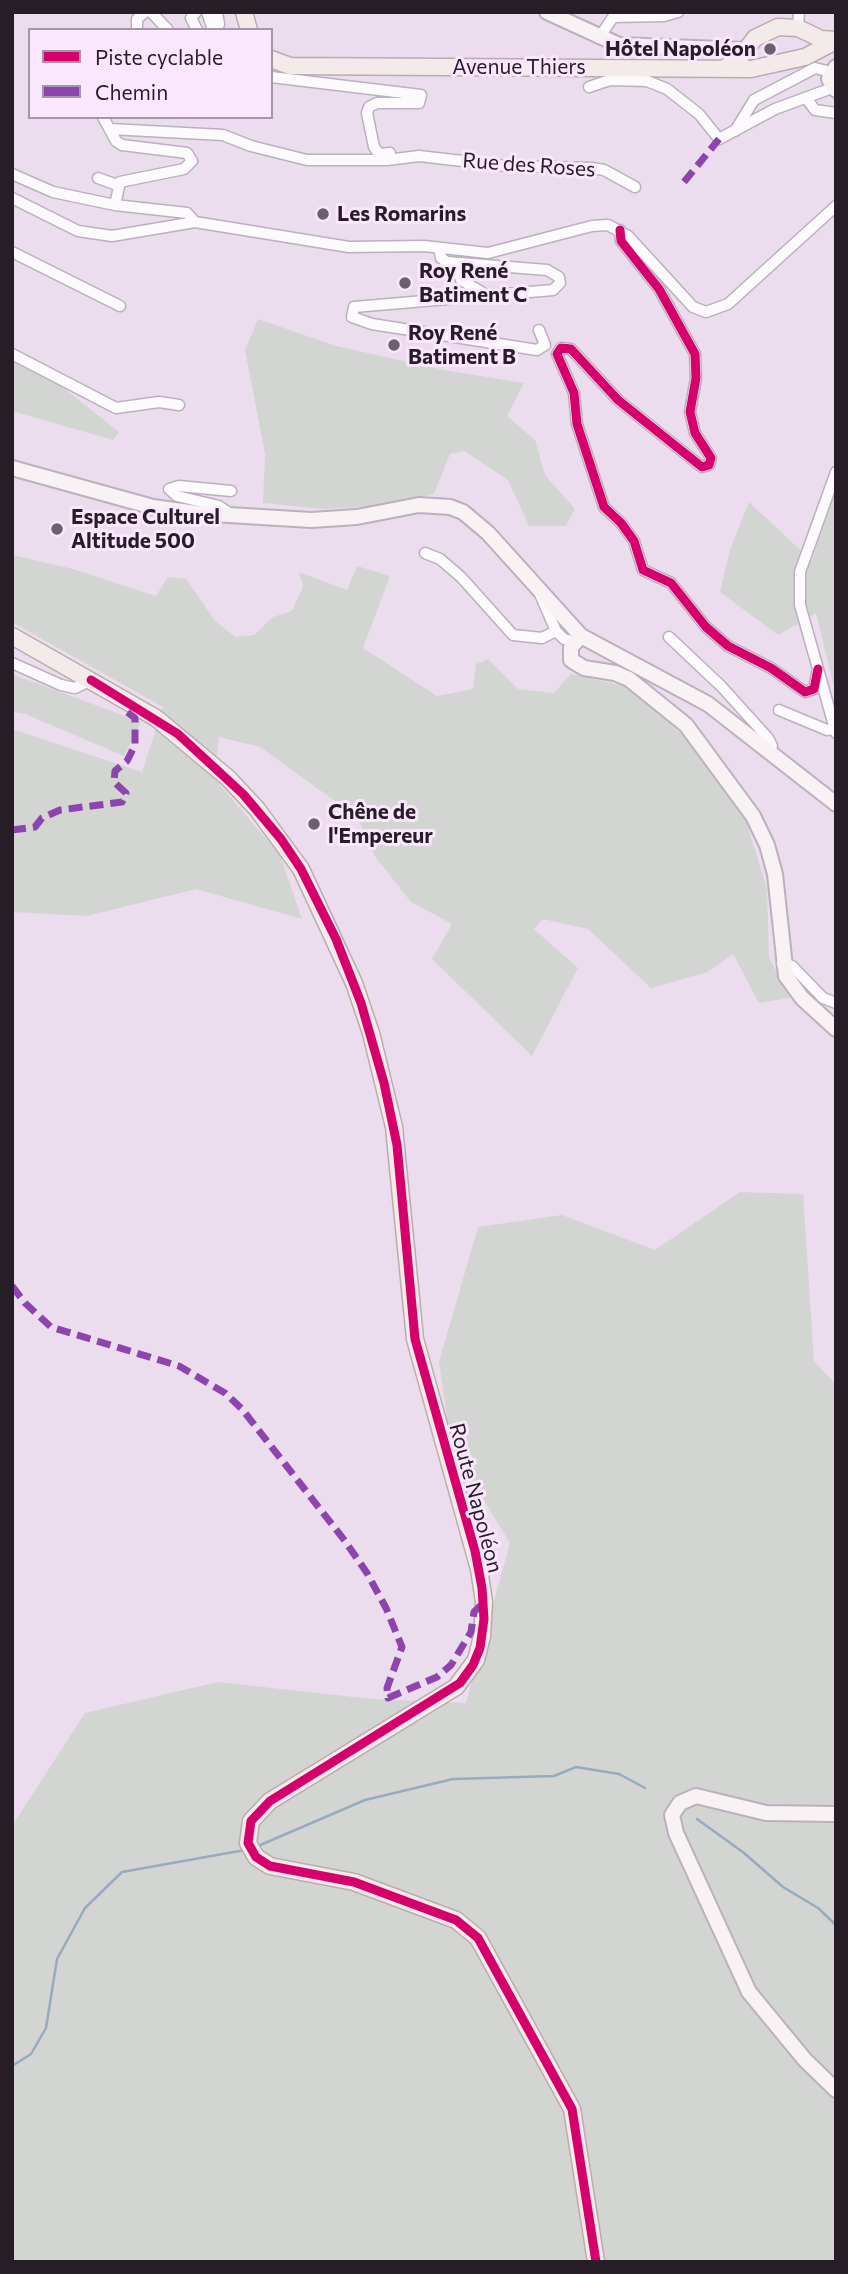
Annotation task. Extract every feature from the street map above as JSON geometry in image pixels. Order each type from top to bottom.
[{"type":"main road","points":[[726,67],[735,63],[766,31],[784,26],[802,25],[836,40]]},
{"type":"main road","points":[[802,25],[811,46],[805,57]]},
{"type":"main road","name":"Avenue Thiers","points":[[275,66],[307,73],[762,68],[805,57],[836,40]]},
{"type":"main road","points":[[746,50],[762,68]]},
{"type":"main road","name":"Route Napoléon","points":[[12,636],[91,680],[178,734],[236,786],[281,839],[301,869],[336,939],[365,1013],[387,1094],[397,1145],[415,1339],[475,1550],[482,1588],[484,1619],[480,1648],[473,1665],[460,1683],[270,1801],[251,1821],[248,1843],[256,1857],[270,1866],[366,1886],[456,1920],[478,1938],[570,2102],[578,2134],[596,2262]]},
{"type":"street","points":[[196,12],[191,18],[196,28]]},
{"type":"street","points":[[547,12],[599,38],[629,47],[746,50]]},
{"type":"street","points":[[599,38],[613,16],[664,16],[678,12]]},
{"type":"street","points":[[137,28],[137,19],[145,13],[165,28]]},
{"type":"street","points":[[211,13],[213,28]]},
{"type":"street","points":[[589,87],[610,80],[647,80],[667,89],[699,114],[719,139],[735,133],[775,109],[834,89],[829,79],[833,69],[815,68],[754,100],[735,133]]},
{"type":"street","name":"Rue des Roses","points":[[307,73],[421,95],[419,103],[373,103],[367,113],[374,147],[379,154],[506,166],[592,168],[604,170],[635,187]]},
{"type":"street","points":[[806,98],[815,110],[836,113]]},
{"type":"street","points":[[108,121],[116,141],[122,145],[187,153],[192,161],[184,169],[124,180],[117,185],[115,205]]},
{"type":"street","name":"Rue des Roses","points":[[108,121],[223,135],[251,146],[307,160],[387,160],[419,156]]},
{"type":"street","points":[[12,174],[52,192],[115,205],[187,213],[195,222]]},
{"type":"street","points":[[98,178],[117,185]]},
{"type":"street","points":[[12,198],[78,231],[98,235],[125,236],[195,222],[349,247],[439,248],[488,253],[592,226],[608,225],[620,230],[693,307],[706,312],[728,304],[836,206]]},
{"type":"street","points":[[620,230],[621,241],[659,289],[695,354],[690,412],[695,433],[710,458],[709,464],[702,467],[618,400],[571,349],[561,348],[557,354],[574,393],[578,424],[604,507],[621,523],[634,541],[643,570],[671,583],[706,627],[728,646],[771,668],[805,692],[814,689],[818,669]]},
{"type":"street","points":[[439,248],[441,258],[447,262],[547,270],[559,277],[560,283],[554,290],[363,305],[354,307],[351,312],[356,320],[537,350],[545,345],[539,330]]},
{"type":"street","points":[[12,252],[120,306]]},
{"type":"street","points":[[459,274],[461,280],[485,294]]},
{"type":"street","points":[[12,354],[116,408],[159,402],[179,405]]},
{"type":"street","points":[[12,468],[153,507],[233,515],[311,520],[356,517],[419,505],[450,507],[477,521],[578,639]]},
{"type":"street","points":[[779,710],[835,731],[800,605],[800,572],[836,472]]},
{"type":"street","points":[[231,491],[179,486],[169,489],[177,496],[219,506],[233,515]]},
{"type":"street","points":[[425,553],[440,559],[461,577],[513,635],[542,638],[556,631]]},
{"type":"street","points":[[539,591],[556,631],[564,639],[578,639],[708,704],[836,804]]},
{"type":"street","points":[[670,637],[721,686],[768,738],[772,747],[769,751]]},
{"type":"street","points":[[578,639],[569,654],[576,665],[629,679],[692,731],[753,816],[767,845],[775,874],[782,964],[791,986],[836,1029]]},
{"type":"street","points":[[12,663],[68,687],[79,687],[91,680]]},
{"type":"street","points":[[782,964],[792,966],[823,998],[836,1003]]},
{"type":"street","points":[[836,1814],[766,1813],[696,1796],[680,1803],[672,1815],[676,1833],[749,1992],[805,2060],[836,2090]]},
{"type":"shaded area","points":[[258,319],[336,346],[444,370],[524,383],[507,416],[535,440],[545,475],[575,509],[566,526],[529,526],[508,480],[464,451],[450,454],[434,494],[382,506],[323,509],[263,503],[265,454],[245,350]]},
{"type":"shaded area","points":[[12,347],[119,432],[113,440],[12,411]]},
{"type":"shaded area","points":[[836,482],[834,687],[816,613],[778,635],[720,592],[730,550],[749,502],[812,561]]},
{"type":"shaded area","points":[[12,555],[73,569],[156,596],[168,577],[186,579],[216,622],[236,637],[254,635],[273,617],[292,611],[303,587],[299,572],[347,590],[357,566],[390,576],[363,648],[437,696],[473,689],[476,664],[488,659],[518,689],[554,693],[571,674],[628,687],[692,743],[746,821],[767,889],[769,957],[790,998],[759,1003],[733,954],[708,972],[651,988],[588,929],[543,919],[534,929],[578,968],[532,1056],[432,959],[452,924],[411,902],[374,855],[357,817],[260,747],[219,737],[214,778],[280,855],[302,919],[196,889],[87,916],[12,912],[12,729],[142,772],[163,707],[12,622]]},
{"type":"shaded area","points":[[12,674],[141,722],[124,756],[25,714],[12,712]]},
{"type":"shaded area","points":[[740,1192],[803,1194],[814,1361],[836,1385],[836,2262],[12,2262],[12,1826],[85,1713],[218,1682],[372,1699],[466,1703],[510,1543],[451,1447],[439,1362],[478,1227],[562,1215],[655,1250]]},
{"type":"waterway","points":[[258,1846],[365,1800],[453,1779],[554,1776],[576,1767],[619,1774],[645,1788]]},
{"type":"waterway","points":[[697,1819],[744,1853],[783,1887],[818,1908],[836,1925]]},
{"type":"waterway","points":[[12,2066],[31,2054],[46,2028],[57,1959],[85,1908],[122,1872],[245,1850]]},
{"type":"marked path","points":[[684,182],[719,139]]},
{"type":"marked path","points":[[12,830],[35,827],[42,818],[60,810],[122,802],[126,793],[114,782],[115,771],[127,761],[135,745],[135,718],[127,712],[129,709]]},
{"type":"marked path","points":[[12,1286],[25,1303],[51,1327],[179,1366],[225,1393],[242,1409],[345,1541],[386,1608],[402,1647],[387,1688],[388,1698],[437,1677],[451,1665],[471,1632],[474,1612],[483,1603]]},
{"type":"cycle path","points":[[620,230],[621,241],[659,289],[695,354],[696,378],[690,412],[695,433],[711,458],[709,465],[702,467],[618,400],[571,349],[561,348],[557,354],[574,393],[577,424],[604,507],[621,523],[634,541],[643,570],[671,583],[706,627],[728,646],[771,668],[805,692],[814,689],[818,669]]},
{"type":"cycle path","points":[[91,680],[178,734],[243,794],[281,839],[301,869],[336,939],[361,1003],[384,1083],[397,1145],[415,1339],[475,1551],[482,1588],[484,1619],[480,1648],[473,1665],[460,1683],[270,1801],[251,1821],[248,1843],[256,1857],[270,1866],[354,1882],[456,1920],[478,1938],[572,2109],[596,2262]]},
{"type":"place","name":"Hôtel Napoléon","points":[[770,49]]},
{"type":"place","name":"Les Romarins","points":[[323,214]]},
{"type":"place","name":"Roy René Batiment C","points":[[405,283]]},
{"type":"place","name":"Roy René Batiment B","points":[[394,345]]},
{"type":"place","name":"Espace Culturel Altitude 500","points":[[57,529]]},
{"type":"place","name":"Chêne de l'Empereur","points":[[314,824]]}]
